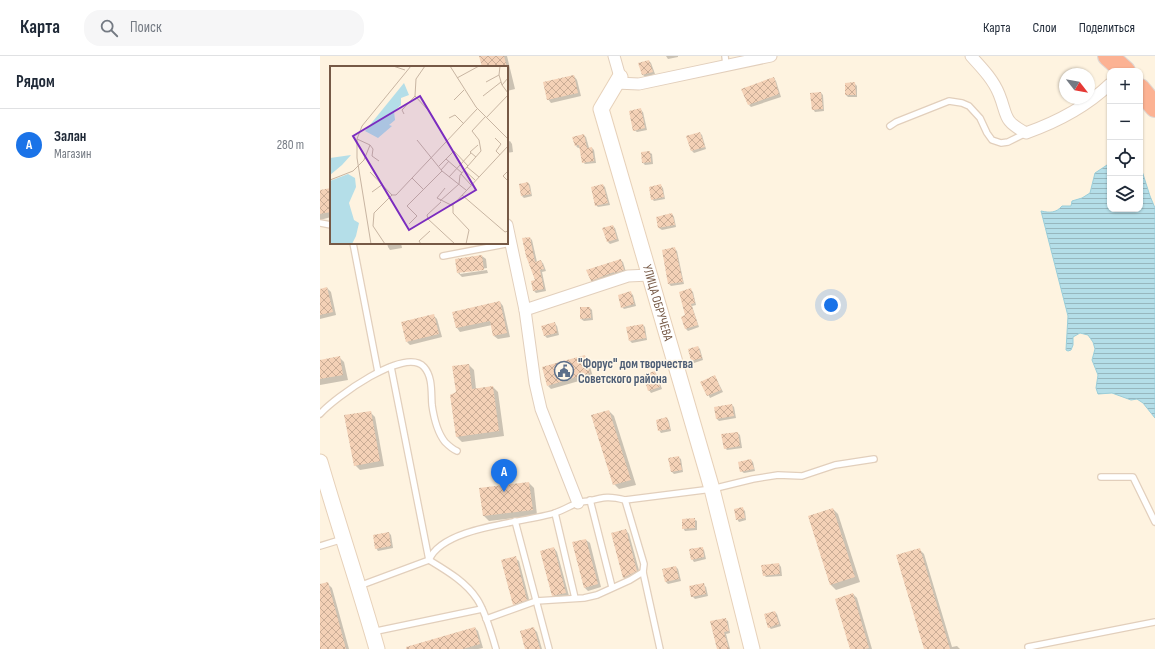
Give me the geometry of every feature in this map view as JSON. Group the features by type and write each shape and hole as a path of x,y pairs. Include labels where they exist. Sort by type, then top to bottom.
{"highway":[{"path":"1108,56 1121,68"},
{"path":"1143,93 1155,108"}],"street":[{"path":"614,56 618,80 640,84 726,61 771,56"},
{"path":"971,56 999,93 1004,113 1013,126 1026,133 1044,127 1069,114 1107,86"},
{"name":"УЛИЦА ОБРУЧЕВА","path":"618,80 601,109 712,489 752,649"},
{"path":"508,230 525,310 535,383 541,409 578,503"},
{"path":"525,310 628,276 650,275"},
{"path":"320,462 377,649"}],"lane":[{"path":"890,126 896,122 949,102 962,103 969,106 980,118 992,140 1008,142 1026,133"},
{"path":"320,222 330,225"},
{"path":"353,244 378,372"},
{"path":"443,256 506,244"},
{"path":"320,414 340,397 378,372 410,362 417,362 424,366 431,382 432,405 435,424 438,431 450,447 457,451"},
{"path":"391,367 429,560 454,576 467,587 478,600 486,619 495,649"},
{"path":"359,586 429,560 439,548 453,539 472,531 555,513 578,503 602,497 614,497 625,500 712,489 753,479 778,475 802,476 835,465 874,459"},
{"path":"1101,477 1133,476 1155,522"},
{"path":"590,500 612,587"},
{"path":"625,500 644,564 643,572 660,649"},
{"path":"555,513 575,598"},
{"path":"515,521 549,649"},
{"path":"320,546 343,539"},
{"path":"486,619 536,601 584,598 597,595 630,580 643,572"},
{"path":"372,632 482,610"},
{"path":"1028,647 1155,622"}],"water":[{"path":"1107,165 1107,212 1143,212 1143,174 1155,208 1155,418 1143,403 1137,399 1131,400 1112,393 1098,394 1096,388 1098,375 1092,360 1095,349 1093,342 1088,335 1080,333 1073,337 1073,345 1071,350 1066,350 1068,316 1041,211 1053,212 1062,206 1071,206 1072,201 1082,198 1090,193 1095,173"}],"building":[{"path":"479,56 504,56 507,66 482,66"},
{"path":"649,60 653,72 642,75 638,63"},
{"path":"574,75 578,93 547,100 543,82"},
{"path":"774,77 779,94 748,105 741,89"},
{"path":"855,82 856,95 845,95 845,83"},
{"path":"821,92 823,109 812,110 810,93"},
{"path":"641,108 645,128 633,131 629,111"},
{"path":"700,132 705,147 691,151 686,136"},
{"path":"584,134 587,148 592,147 594,161 582,163 579,145 575,146 572,137"},
{"path":"650,151 651,162 642,163 641,152"},
{"path":"528,182 531,194 521,196 519,184"},
{"path":"603,184 608,203 595,206 591,187"},
{"path":"661,184 664,197 651,200 649,187"},
{"path":"330,188 330,212 320,214 320,190"},
{"path":"672,213 675,225 658,228 656,217"},
{"path":"613,225 617,239 607,242 602,228"},
{"path":"530,237 535,262 541,260 544,269 540,270 544,289 533,291 531,281 535,280 526,256 522,238"},
{"path":"675,247 683,282 668,284 662,250"},
{"path":"482,255 484,270 457,273 455,259"},
{"path":"621,259 624,270 614,272 591,281 586,270"},
{"path":"327,287 333,312 320,315 320,289"},
{"path":"691,288 695,303 691,304 698,325 685,329 681,317 685,315 679,292"},
{"path":"631,291 634,304 621,308 618,295"},
{"path":"500,301 507,333 493,336 490,321 456,328 452,312"},
{"path":"580,307 590,307 591,318 580,319"},
{"path":"434,314 439,334 406,342 401,322"},
{"path":"555,322 557,333 544,336 541,326"},
{"path":"643,324 646,338 629,341 626,327"},
{"path":"698,346 702,358 691,361 688,349"},
{"path":"585,355 590,373 547,386 542,367"},
{"path":"340,356 343,375 320,379 320,360"},
{"path":"469,364 472,389 493,386 499,431 456,437 450,395 456,392 452,366"},
{"path":"655,371 660,387 648,391 643,375"},
{"path":"715,375 721,390 707,396 700,382"},
{"path":"732,404 734,416 716,419 714,407"},
{"path":"609,410 631,480 613,485 591,415"},
{"path":"371,411 380,461 354,466 344,415"},
{"path":"667,417 670,429 658,431 656,420"},
{"path":"738,432 740,446 724,449 721,434"},
{"path":"679,456 682,470 671,472 668,458"},
{"path":"751,459 754,469 740,472 738,462"},
{"path":"529,482 533,510 483,516 479,488"},
{"path":"743,507 745,518 736,520 734,509"},
{"path":"833,508 855,577 830,585 808,516"},
{"path":"695,518 695,528 682,529 682,519"},
{"path":"626,529 637,571 623,578 611,533"},
{"path":"389,532 391,546 375,549 373,535"},
{"path":"586,539 598,584 584,588 572,542"},
{"path":"554,547 566,593 552,596 540,551"},
{"path":"703,547 704,557 691,560 689,549"},
{"path":"920,548 950,649 924,649 896,555"},
{"path":"516,556 527,600 513,605 501,560"},
{"path":"779,563 780,574 763,576 761,565"},
{"path":"676,566 679,579 665,582 662,569"},
{"path":"328,582 346,649 320,649 320,584"},
{"path":"704,583 706,594 691,597 689,586"},
{"path":"853,593 869,648 850,649 835,599"},
{"path":"775,611 779,624 768,628 764,614"},
{"path":"726,618 729,631 724,632 729,649 717,649 710,621"},
{"path":"475,627 480,644 463,649 406,649 406,647"},
{"path":"534,627 540,649 525,649 520,631"}],"place":[{"name":"\"Форус\" дом творчества Советского района","path":"564,371"},
{"name":"Залан","path":"504,492"}]}
